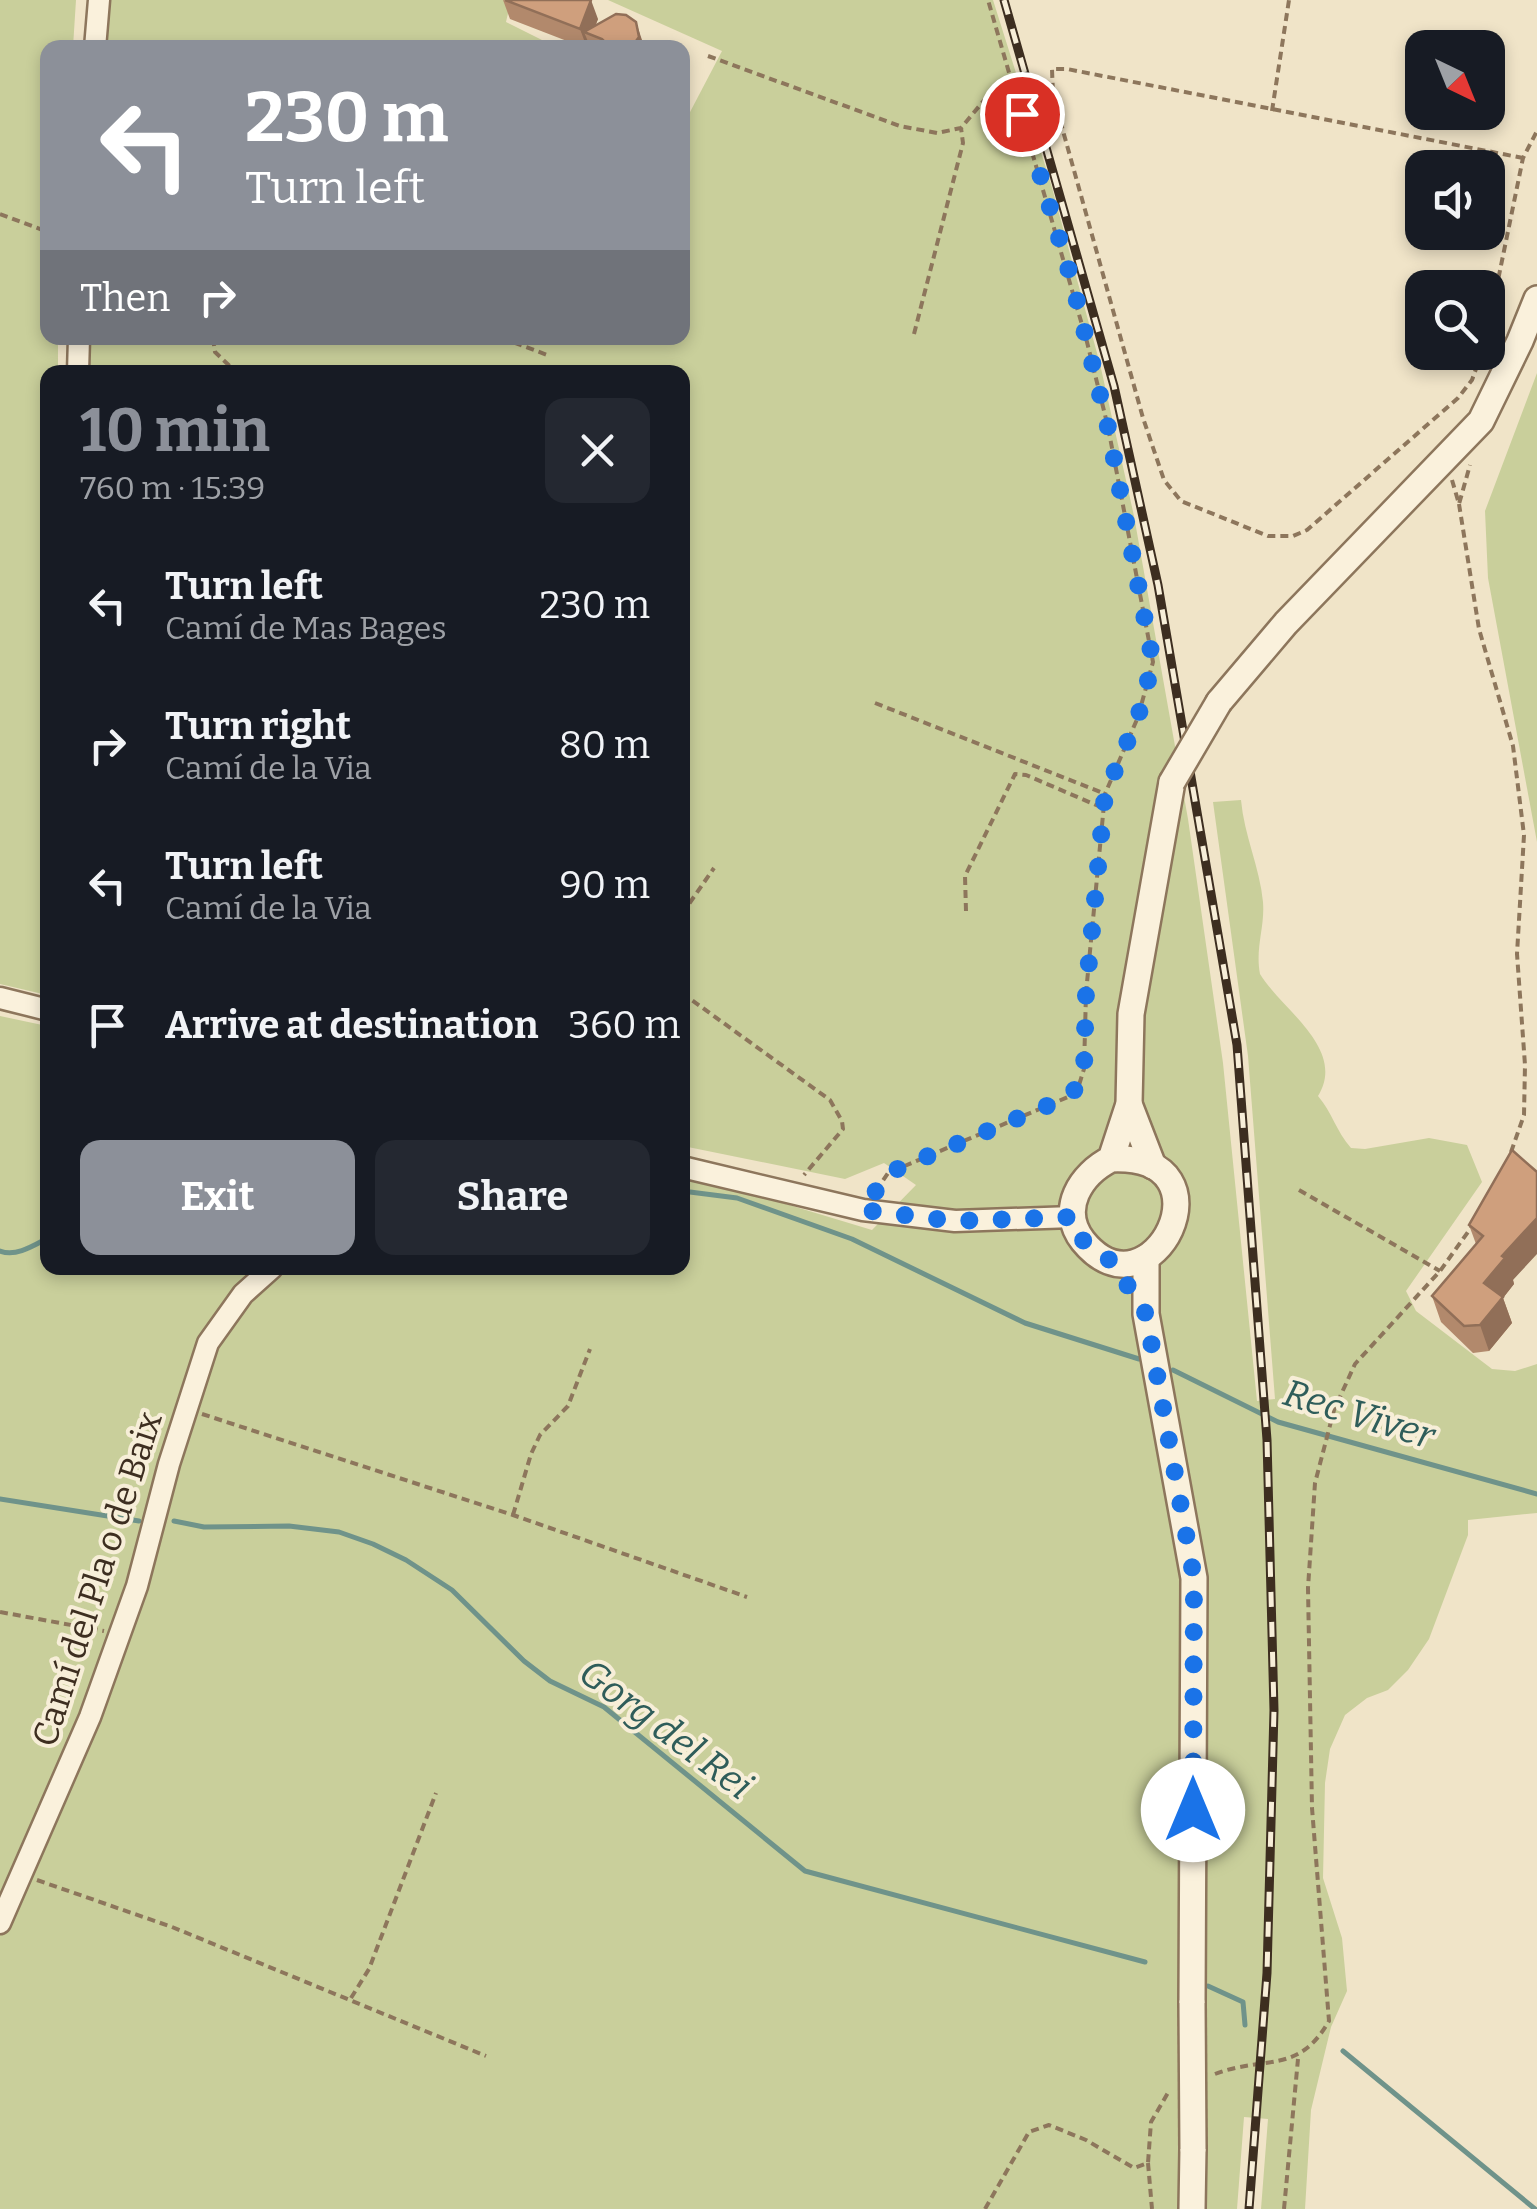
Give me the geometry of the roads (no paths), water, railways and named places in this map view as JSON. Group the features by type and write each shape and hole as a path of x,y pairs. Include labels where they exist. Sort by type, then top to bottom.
{"street":[{"path":"96,40 98,0"},
{"path":"1111,1160 1129,1104 1131,1014 1172,782 1219,702 1286,623 1481,422 1537,298"},
{"path":"0,998 40,1008"},
{"path":"1129,1104 1153,1166"},
{"path":"1133,1158 1153,1166 1169,1182 1176,1202 1174,1225 1164,1244 1146,1258 1129,1262 1112,1261 1094,1252 1080,1237 1073,1217 1074,1198 1081,1181 1094,1168 1111,1160 1133,1158"},
{"path":"690,1170 863,1210 954,1221 1073,1217"},
{"path":"1146,1258 1146,1314 1194,1578 1192,2209"},
{"path":"1112,1261 1146,1314"},
{"name":"Camí del Pla o de Baix","path":"0,1923 90,1717 120,1634 208,1344 244,1294 264,1275"}],"waterway":[{"name":"Rec Viver","path":"690,1192 737,1198 852,1239 1025,1323 1139,1359"},
{"name":"Rec Viver","path":"0,1251 18,1252 40,1242"},
{"name":"Rec Viver","path":"1173,1370 1278,1422 1537,1494"},
{"name":"Gorg del Rei","path":"0,1499 139,1521"},
{"name":"Gorg del Rei","path":"174,1521 204,1527 289,1526 339,1532 373,1544 452,1590 524,1661 550,1681 604,1707 805,1871 1145,1962"},
{"name":"Gorg del Rei","path":"1208,1986 1243,2002 1245,2025"},
{"name":"Gorg del Rei","path":"1343,2051 1535,2209"}],"railway":[{"path":"1004,0 1114,386 1158,585 1237,1045 1267,1440 1274,1710 1267,1973 1249,2209"}]}
